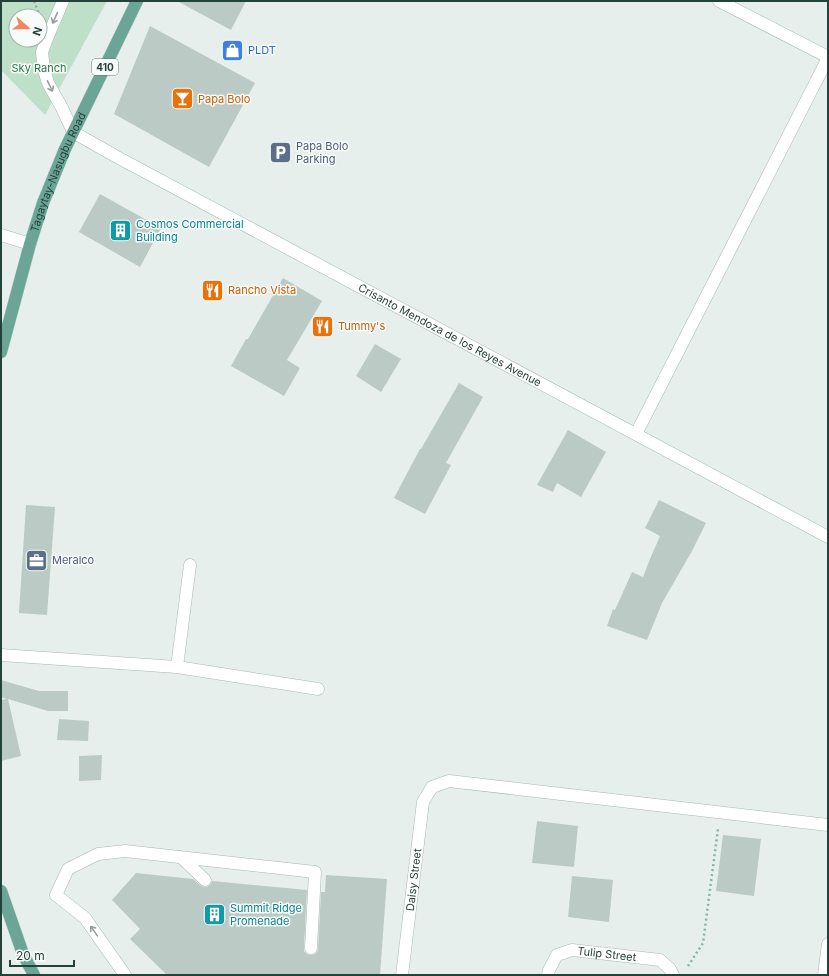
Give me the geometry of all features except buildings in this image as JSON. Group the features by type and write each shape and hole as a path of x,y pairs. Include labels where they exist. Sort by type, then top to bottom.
{"main road":[{"name":"Tagaytay-Nasugbu Road","path":"1,352 30,244 43,203 73,132 137,1"},
{"path":"1,891 23,954 34,975"}],"street":[{"path":"63,1 42,52 44,70 48,83 73,132"},
{"path":"636,434 828,57 719,1"},
{"name":"Crisanto Mendoza de los Reyes Avenue","path":"73,132 145,172 828,537"},
{"path":"1,235 30,244"},
{"path":"177,666 190,565"},
{"path":"1,655 177,666 318,689"},
{"name":"Daisy Street","path":"402,975 423,802 432,787 449,781 720,812"},
{"path":"720,812 828,825"},
{"path":"125,975 85,918 56,895 68,869 98,854 125,851 315,872 311,948"},
{"path":"181,857 205,880"},
{"path":"824,975 828,944"},
{"name":"Tulip Street","path":"548,975 557,955 572,950 660,960 670,969 673,975"}],"path":[{"path":"686,969 703,943 720,812"}],"green space":[{"name":"Sky Ranch","path":"1,1 107,1 45,115 1,70"}],"place":[{"name":"PLDT","path":"233,50"},
{"name":"Papa Bolo","path":"183,99"},
{"name":"Papa Bolo Parking","path":"281,152"},
{"name":"Cosmos Commercial Building","path":"120,230"},
{"name":"Rancho Vista","path":"213,290"},
{"name":"Tummy's","path":"322,326"},
{"name":"Meralco","path":"37,560"},
{"name":"Summit Ridge Promenade","path":"214,914"}]}
